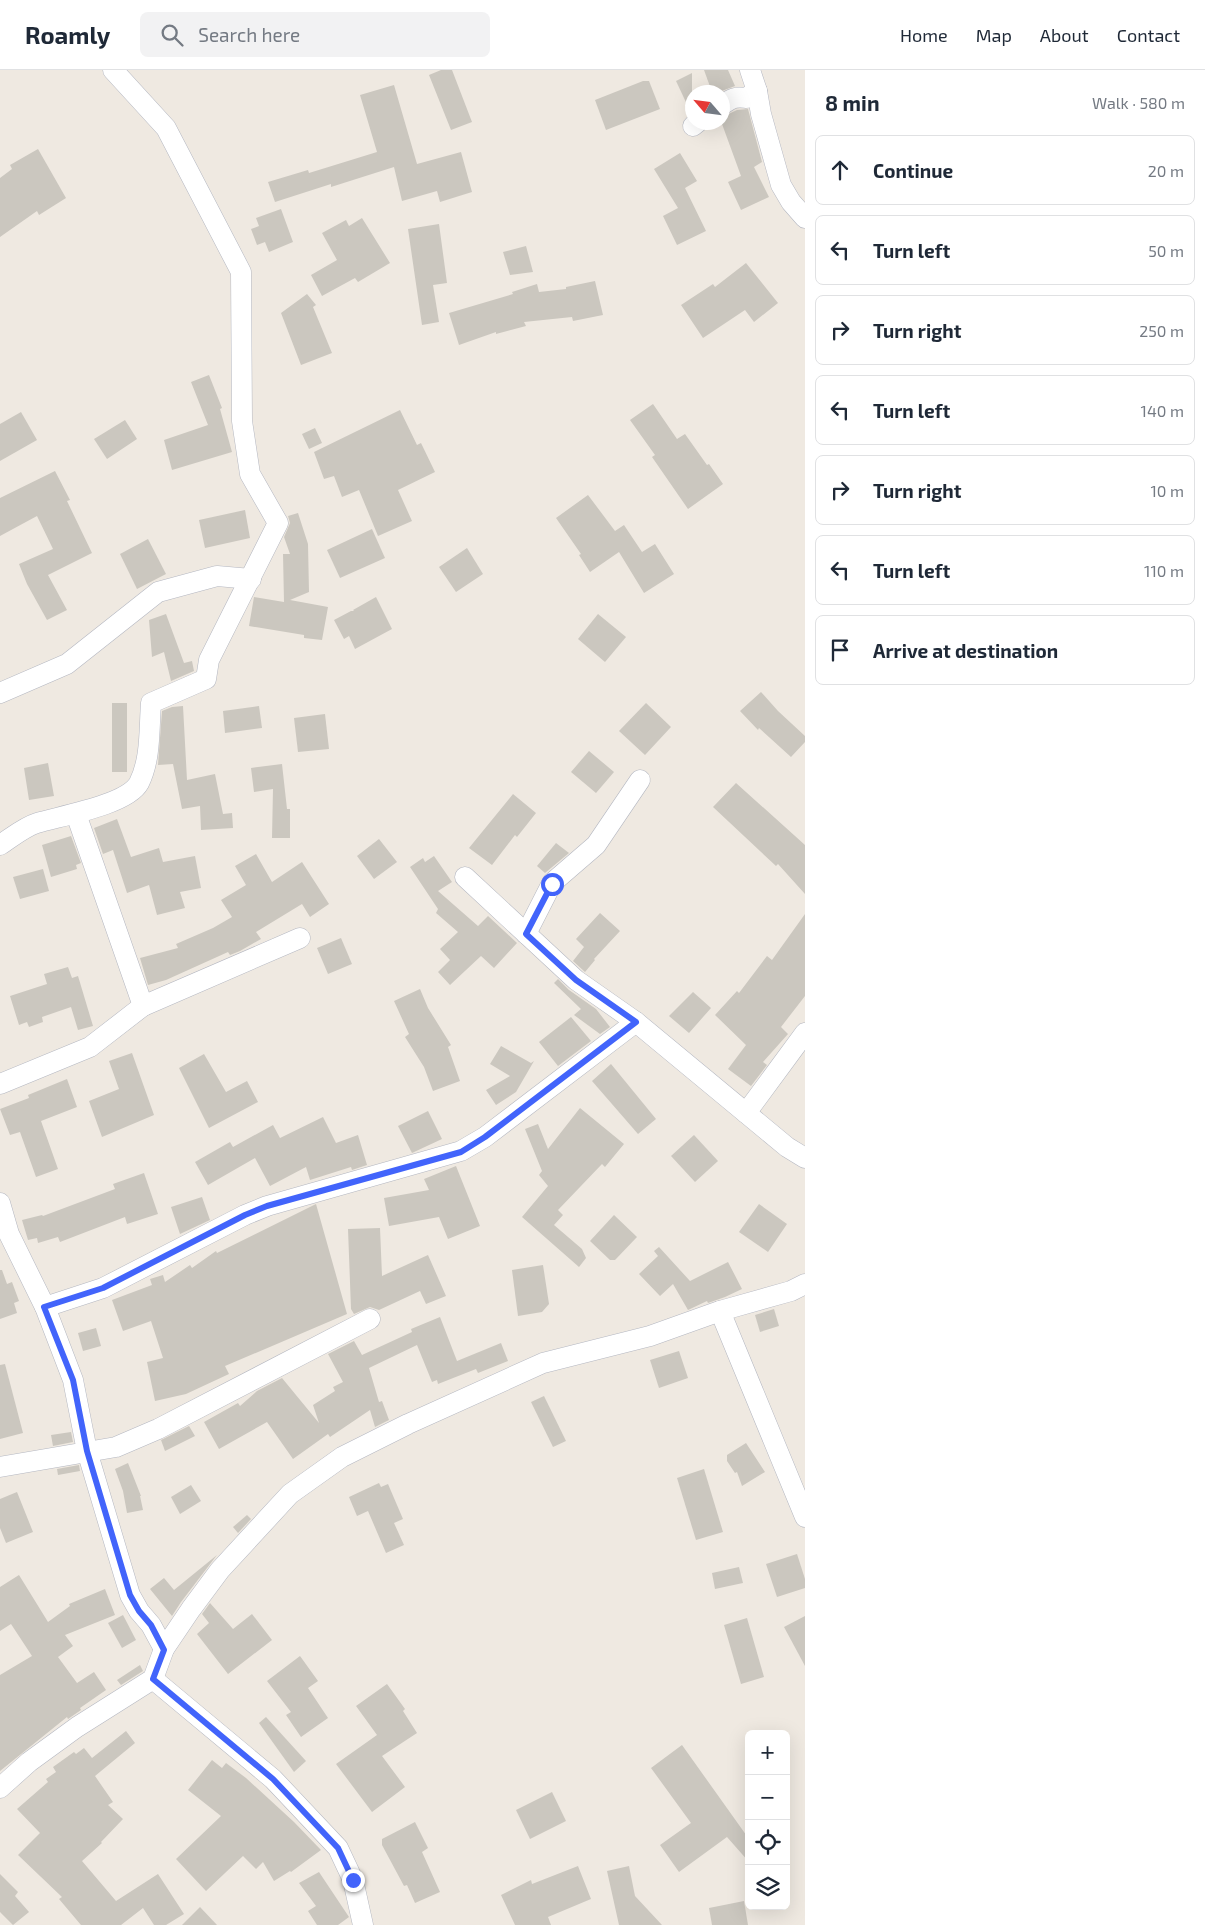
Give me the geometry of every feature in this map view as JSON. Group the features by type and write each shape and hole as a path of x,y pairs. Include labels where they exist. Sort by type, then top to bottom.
{"street":[{"path":"750,70 781,186 791,202 805,218"},
{"path":"0,845 35,824 76,814 94,806 113,803 138,785 147,760 151,703 206,680 209,660 237,604 252,579 278,523 250,474 242,421 241,272 166,128 122,73"},
{"path":"730,99 738,96 746,98 757,91"},
{"path":"0,694 67,664 158,592 217,576 252,579"},
{"path":"526,934 552,884 596,845 640,780"},
{"path":"76,814 143,1006"},
{"path":"465,876 576,980 636,1022 787,1146 805,1158"},
{"path":"0,1084 90,1047 143,1006 300,938"},
{"path":"44,1307 103,1288 245,1215 267,1206 461,1152 485,1137 636,1022"},
{"path":"746,1113 805,1033"},
{"path":"0,1203 5,1236 44,1307 73,1380 87,1451 130,1595 139,1611 151,1625 164,1650"},
{"path":"0,1788 29,1762 77,1727 153,1679 164,1650 220,1570 290,1494 342,1457 408,1424 543,1363 650,1336 720,1311 791,1291 805,1284"},
{"path":"720,1311 805,1517"},
{"path":"0,1467 116,1447 158,1429 370,1319"},
{"path":"153,1679 273,1779 338,1848 353,1880 363,1925"}],"building":[{"path":"441,70 452,70 472,122 451,130 429,75"},
{"path":"704,70 728,70 735,86 730,88 730,85 709,85"},
{"path":"692,73 692,85 685,85 685,100 676,81"},
{"path":"643,81 649,81 660,109 606,130 595,100"},
{"path":"394,85 417,164 461,152 472,192 440,202 437,191 402,201 394,167 275,202 268,182 308,170 309,173 377,152 360,95"},
{"path":"748,109 762,162 754,167 769,197 741,210 728,182 741,176 724,130 730,130 730,113 737,110"},
{"path":"38,149 66,198 39,215 37,211 0,237 0,178 12,169 10,165"},
{"path":"680,153 697,181 685,188 706,231 677,245 663,216 678,208 654,169"},
{"path":"281,209 293,242 269,252 265,242 257,245 251,229 259,226 256,218"},
{"path":"362,218 390,263 358,282 355,278 322,296 311,275 337,260 322,233 346,220 349,226"},
{"path":"439,224 447,283 433,285 439,322 422,325 408,229"},
{"path":"526,246 533,272 510,275 503,252"},
{"path":"746,263 778,303 754,322 745,310 703,338 681,305 713,284 715,287"},
{"path":"595,281 603,315 573,321 572,317 524,322 526,326 496,334 496,332 459,345 449,313 513,294 512,292 537,284 539,292 566,289 566,287"},
{"path":"307,294 316,305 313,307 332,353 301,365 281,313"},
{"path":"209,375 222,408 220,409 232,452 172,470 164,440 208,425 191,382"},
{"path":"653,404 677,439 685,434 723,484 688,509 652,457 655,455 630,420"},
{"path":"400,410 417,445 421,443 435,472 398,490 412,521 378,536 359,490 342,497 334,476 324,479 314,452"},
{"path":"21,412 37,440 0,461 0,424"},
{"path":"125,420 137,439 107,459 94,439"},
{"path":"315,428 322,443 309,449 302,434"},
{"path":"55,471 70,500 67,501 92,553 48,575 67,610 47,620 27,584 19,564 53,549 37,516 0,536 0,498"},
{"path":"588,495 615,531 624,525 642,552 655,544 674,574 644,593 619,552 590,572 579,555 581,554 556,518"},
{"path":"245,510 250,538 205,548 199,520"},
{"path":"298,513 308,544 309,592 290,600 328,607 322,640 304,638 304,635 249,626 254,597 284,602 283,554 290,554 284,537 290,523 288,516"},
{"path":"372,529 385,558 340,578 327,550"},
{"path":"148,539 166,574 137,589 120,554"},
{"path":"467,548 483,574 456,592 439,567"},
{"path":"376,597 392,629 355,649 349,636 344,639 334,620 354,611"},
{"path":"166,614 184,663 192,661 194,671 171,681 164,652 152,657 149,620"},
{"path":"598,614 626,637 605,662 578,639"},
{"path":"761,692 805,736 805,742 791,757 759,728 758,730 740,711"},
{"path":"112,703 127,703 127,772 112,772"},
{"path":"646,703 671,727 645,755 619,731"},
{"path":"183,706 187,780 215,774 223,814 232,813 233,828 201,830 200,806 182,809 173,764 158,765 162,711 172,707"},
{"path":"259,706 262,728 225,733 223,711"},
{"path":"325,714 329,749 298,752 294,718"},
{"path":"589,751 614,772 596,793 571,772"},
{"path":"48,763 54,796 29,800 24,768"},
{"path":"282,764 287,809 290,809 290,838 272,838 273,789 254,792 251,768"},
{"path":"736,783 805,845 805,894 778,864 776,866 713,807"},
{"path":"513,794 536,813 517,837 515,835 492,865 469,848"},
{"path":"117,819 131,857 159,848 163,862 195,856 201,888 180,892 185,908 157,915 149,885 127,893 113,850 103,854 94,828"},
{"path":"71,836 81,863 76,865 77,869 51,877 42,845"},
{"path":"379,839 397,862 374,879 357,856"},
{"path":"556,843 569,853 545,873 537,866"},
{"path":"256,854 272,882 302,862 329,904 310,917 302,904 256,932 261,939 240,951 230,955 228,952 166,980 148,985 140,958 178,948 176,944 213,928 232,917 221,900 246,885 235,866"},
{"path":"434,856 452,882 438,891 478,926 488,916 517,943 494,968 481,956 450,985 438,972 450,960 440,949 458,932 436,913 438,909 410,867 423,858 425,862"},
{"path":"43,869 49,891 20,899 13,877"},
{"path":"600,913 620,931 594,959 585,972 573,961 584,947 576,939"},
{"path":"805,914 805,996 781,1027 788,1034 763,1062 767,1065 751,1086 728,1069 746,1045 715,1015 737,991 739,993 767,956 772,960"},
{"path":"341,938 352,964 328,974 317,948"},
{"path":"68,967 72,978 78,976 93,1026 78,1030 71,1007 42,1017 43,1022 29,1027 27,1022 19,1025 10,996 47,984 44,974"},
{"path":"558,979 569,990 596,1009 610,1027 600,1034 574,1015 581,1009 554,983"},
{"path":"420,989 428,1008 451,1045 448,1047 460,1081 433,1091 424,1067 405,1037 409,1034 394,1001"},
{"path":"693,992 711,1008 689,1033 669,1016"},
{"path":"571,1017 591,1041 558,1066 539,1042"},
{"path":"501,1046 531,1063 534,1061 516,1092 496,1105 486,1090 510,1076 490,1064"},
{"path":"132,1053 154,1115 102,1137 89,1101 119,1089 109,1061"},
{"path":"204,1054 226,1092 247,1081 258,1102 209,1128 179,1068"},
{"path":"611,1064 656,1119 638,1134 592,1081"},
{"path":"67,1079 77,1107 41,1121 58,1169 36,1177 20,1132 10,1135 0,1109 29,1098 28,1095"},
{"path":"580,1108 624,1144 605,1167 602,1164 558,1210 563,1215 554,1225 582,1249 586,1258 579,1267 522,1217 548,1186 539,1175 542,1171 525,1129 538,1124 548,1149"},
{"path":"428,1111 442,1139 412,1153 398,1126"},
{"path":"323,1117 336,1143 358,1135 367,1165 352,1170 351,1167 310,1180 306,1167 270,1186 255,1158 208,1185 195,1162 230,1142 233,1147 273,1125 280,1138"},
{"path":"694,1135 718,1161 695,1182 671,1156"},
{"path":"456,1166 480,1226 448,1239 439,1217 389,1226 384,1198 429,1190 424,1179"},
{"path":"144,1173 158,1214 127,1224 125,1217 60,1242 58,1237 38,1243 37,1238 28,1240 22,1220 43,1216 115,1189 113,1184"},
{"path":"202,1197 210,1220 180,1234 171,1207"},
{"path":"316,1204 347,1314 225,1366 229,1374 186,1394 155,1401 147,1362 163,1358 151,1321 123,1331 112,1300 152,1285 150,1279 163,1275 165,1282 190,1265 192,1268 216,1251 217,1253"},
{"path":"759,1204 787,1224 768,1252 739,1232"},
{"path":"614,1215 637,1237 615,1260 610,1260 590,1241"},
{"path":"380,1228 382,1276 428,1255 446,1296 426,1304 420,1291 379,1310 370,1307 354,1314 351,1309 348,1229"},
{"path":"659,1247 690,1281 728,1262 742,1289 708,1303 707,1301 688,1310 673,1284 660,1296 639,1274 658,1256 654,1251"},
{"path":"543,1265 549,1304 542,1312 518,1316 512,1270"},
{"path":"0,1270 2,1270 7,1284 12,1282 19,1301 14,1303 17,1313 0,1319"},
{"path":"774,1309 779,1326 760,1332 755,1315"},
{"path":"440,1317 457,1361 501,1343 508,1361 478,1373 476,1369 438,1384 437,1380 432,1382 417,1345 369,1368 379,1402 382,1401 389,1420 375,1427 370,1410 330,1437 328,1434 293,1459 267,1422 219,1449 204,1422 238,1403 240,1406 257,1391 282,1378 319,1423 313,1405 335,1391 333,1387 343,1382 328,1354 354,1341 362,1355 412,1332 411,1329"},
{"path":"96,1328 101,1346 83,1351 78,1333"},
{"path":"679,1351 688,1378 659,1388 650,1360"},
{"path":"5,1364 23,1433 0,1439 0,1365"},
{"path":"544,1396 566,1441 553,1447 531,1402"},
{"path":"189,1426 195,1436 165,1451 161,1440"},
{"path":"71,1432 73,1442 53,1446 51,1435"},
{"path":"746,1443 765,1472 742,1486 737,1472 735,1473 727,1461 727,1455"},
{"path":"128,1463 141,1496 143,1510 127,1513 123,1491 115,1469"},
{"path":"79,1465 80,1471 58,1475 57,1469"},
{"path":"704,1469 723,1532 696,1540 677,1478"},
{"path":"379,1483 381,1487 388,1484 403,1519 394,1523 404,1545 386,1553 368,1511 357,1516 349,1497"},
{"path":"191,1485 201,1501 180,1514 171,1497"},
{"path":"17,1492 33,1532 6,1543 0,1528 0,1499"},
{"path":"247,1515 251,1519 238,1533 233,1527"},
{"path":"797,1554 805,1579 805,1588 777,1597 766,1564"},
{"path":"217,1555 172,1616 150,1589 164,1578 174,1590"},
{"path":"739,1567 743,1583 715,1589 712,1573"},
{"path":"19,1575 48,1622 70,1606 69,1604 105,1589 115,1615 65,1635 73,1646 58,1657 77,1683 94,1672 106,1690 68,1719 67,1717 0,1771 0,1675 32,1656 11,1624 0,1631 0,1587"},
{"path":"210,1603 233,1629 252,1614 272,1640 228,1674 197,1634 209,1623 202,1614"},
{"path":"123,1615 136,1640 122,1648 108,1623"},
{"path":"805,1616 805,1666 784,1627"},
{"path":"747,1618 764,1677 741,1684 724,1625"},
{"path":"300,1656 318,1681 308,1688 328,1718 301,1737 286,1715 291,1712 267,1681"},
{"path":"140,1665 143,1671 121,1685 117,1680"},
{"path":"387,1684 405,1709 403,1711 417,1733 382,1756 405,1787 372,1812 336,1764 377,1735 356,1706"},
{"path":"266,1717 306,1761 294,1772 259,1723"},
{"path":"126,1731 135,1743 95,1776 113,1802 108,1805 123,1819 102,1843 82,1861 116,1901 158,1874 184,1914 166,1925 154,1925 143,1908 121,1925 81,1925 59,1899 62,1897 18,1855 40,1833 17,1809 48,1782 46,1779 56,1772 53,1767 74,1752 76,1754 84,1748 92,1758"},
{"path":"682,1745 745,1833 745,1857 727,1837 679,1872 660,1845 691,1823 651,1768"},
{"path":"212,1760 222,1768 226,1763 246,1778 294,1822 321,1850 291,1872 274,1881 263,1862 256,1869 243,1856 206,1891 176,1859 221,1816 188,1790"},
{"path":"552,1792 566,1821 530,1839 516,1810"},
{"path":"415,1822 428,1848 422,1852 440,1892 415,1903 407,1885 404,1886 382,1845 382,1839"},
{"path":"578,1866 591,1899 548,1917 551,1925 515,1925 501,1895 531,1880 532,1884"},
{"path":"629,1866 635,1896 662,1925 619,1925 607,1871"},
{"path":"319,1872 349,1917 338,1925 317,1925 308,1911 316,1906 299,1883"},
{"path":"0,1874 18,1892 15,1896 29,1912 13,1925 0,1912"},
{"path":"744,1901 748,1925 712,1925 709,1908"},
{"path":"200,1907 217,1925 182,1925"}],"route":[{"path":"353,1880 338,1848 273,1779 153,1679 164,1650 151,1625 139,1611 130,1595 87,1451 73,1380 44,1307 103,1288 245,1215 267,1206 461,1152 485,1137 636,1022 576,980 526,934 552,884"}]}
